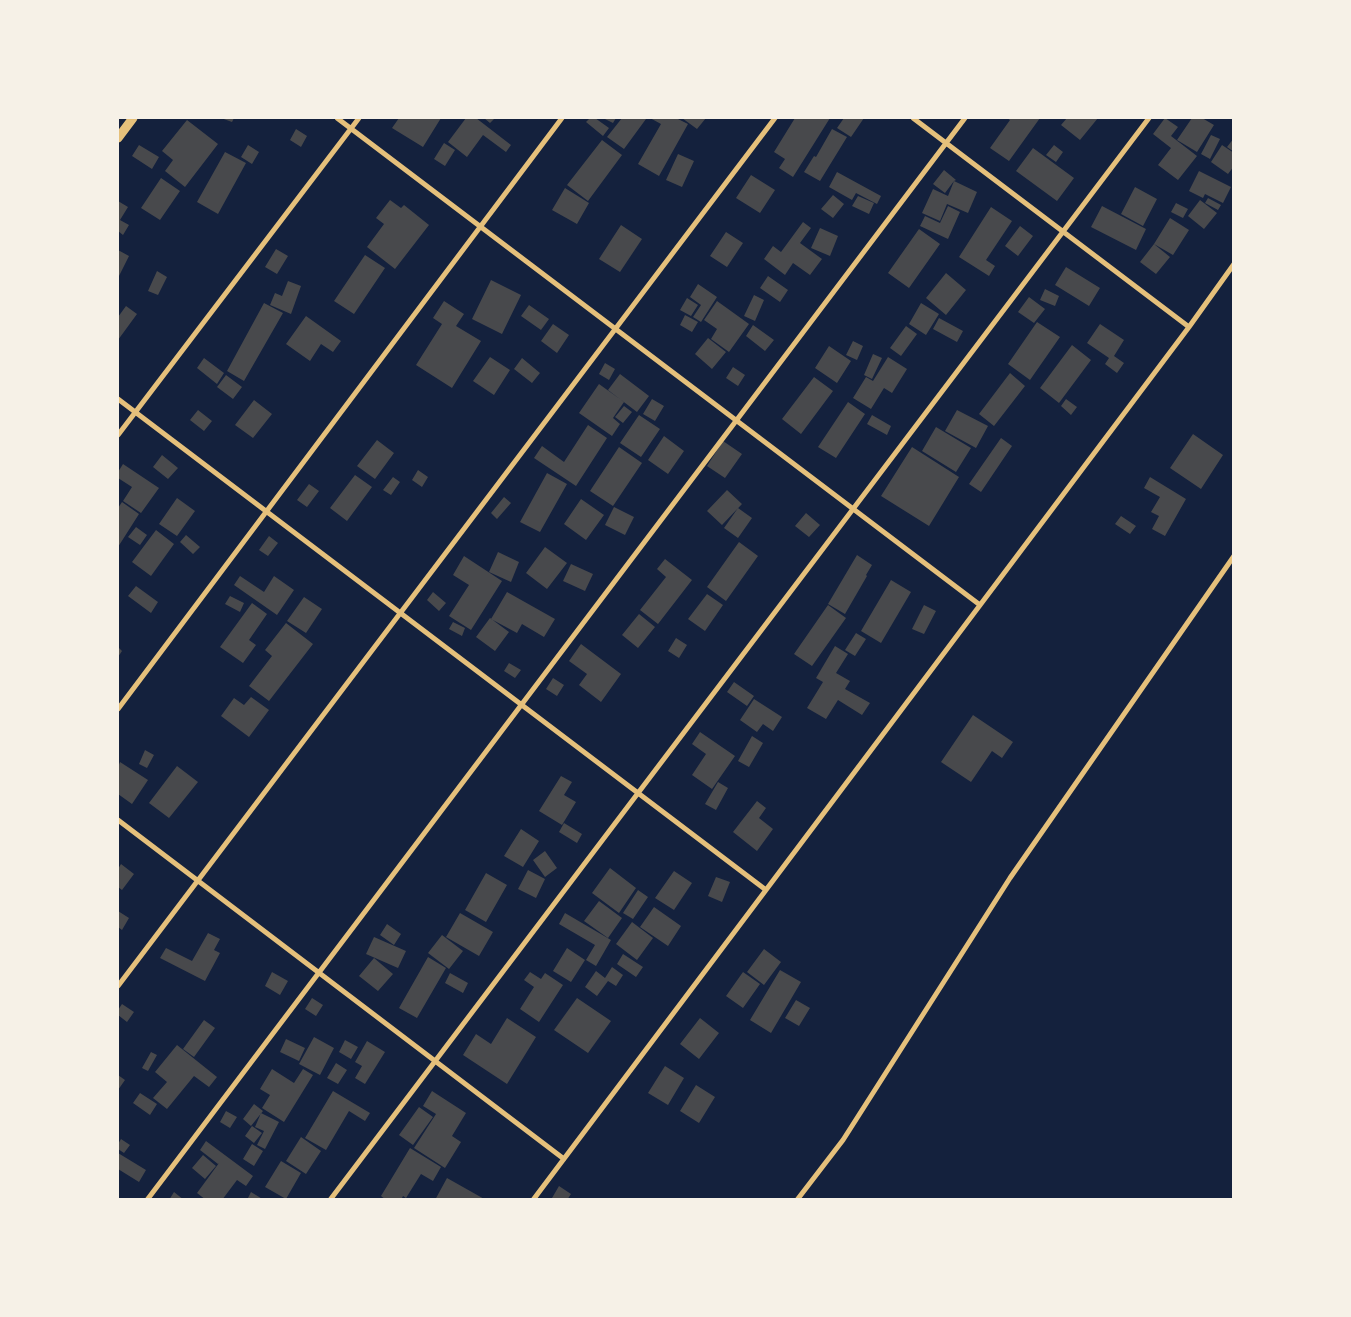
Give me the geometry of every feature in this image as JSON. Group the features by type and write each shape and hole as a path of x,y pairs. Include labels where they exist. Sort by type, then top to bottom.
{"street":[{"path":"118,138 133,118"},
{"path":"337,118 980,605"},
{"path":"118,436 359,118"},
{"path":"118,709 562,118"},
{"path":"118,986 775,118"},
{"path":"913,118 1189,327"},
{"path":"147,1200 965,118"},
{"path":"330,1200 1149,118"},
{"path":"533,1200 1189,327 1234,264"},
{"path":"118,399 766,890"},
{"path":"797,1200 843,1140 1010,878 1234,556"},
{"path":"118,820 564,1159"}],"building":[{"path":"221,118 234,118 232,122"},
{"path":"399,118 441,118 423,147 392,128"},
{"path":"466,118 476,118 511,145 506,152 483,135 467,157 448,142"},
{"path":"484,118 495,118 490,123"},
{"path":"590,118 595,118 609,128 603,136 586,122"},
{"path":"603,118 616,118 613,123"},
{"path":"622,118 646,119 624,149 607,137"},
{"path":"650,118 676,118 688,124 659,176 638,164 661,124"},
{"path":"682,118 706,118 697,129"},
{"path":"795,118 830,118 793,177 779,168 785,159 774,152"},
{"path":"844,118 864,118 851,137 837,128"},
{"path":"1007,118 1040,118 1009,161 990,148 1010,120"},
{"path":"1067,118 1098,118 1080,140 1061,125"},
{"path":"1165,118 1178,127 1171,136 1197,156 1178,180 1158,165 1171,148 1153,134"},
{"path":"1192,118 1202,118 1214,125 1197,152 1177,140"},
{"path":"187,120 218,144 185,187 165,171 173,160 162,151"},
{"path":"296,129 307,136 301,147 290,140"},
{"path":"832,129 847,137 820,181 804,172 814,156 816,157"},
{"path":"1211,135 1220,139 1210,159 1201,154"},
{"path":"1234,138 1234,152 1227,147"},
{"path":"602,140 622,155 588,201 567,185"},
{"path":"444,143 455,150 445,166 434,159"},
{"path":"139,145 159,157 152,169 132,156"},
{"path":"248,145 259,152 252,164 241,157"},
{"path":"1054,145 1063,152 1056,162 1046,155"},
{"path":"1222,145 1234,153 1234,166 1228,174 1211,162"},
{"path":"1033,148 1074,178 1057,201 1016,171"},
{"path":"225,152 246,163 218,214 197,202"},
{"path":"678,154 694,161 682,187 666,180"},
{"path":"944,170 956,180 945,193 933,184"},
{"path":"1199,171 1231,187 1223,203 1205,194 1203,198 1189,191"},
{"path":"837,172 881,196 877,204 856,193 852,200 829,187"},
{"path":"751,175 775,190 760,213 736,198"},
{"path":"161,178 180,191 160,220 141,208"},
{"path":"954,181 977,192 968,213 947,204 940,221 922,213 933,189 948,196"},
{"path":"1135,187 1157,199 1143,226 1121,214"},
{"path":"565,188 589,203 577,224 552,210"},
{"path":"833,195 844,204 833,218 821,209"},
{"path":"858,196 874,203 869,214 852,206"},
{"path":"1208,198 1221,205 1218,210 1205,203"},
{"path":"390,200 401,208 404,205 429,225 395,269 367,247 384,224 376,218"},
{"path":"1200,200 1217,213 1204,229 1188,216"},
{"path":"118,201 128,207 120,220 129,225 123,235 118,231"},
{"path":"1176,203 1188,209 1183,218 1171,212"},
{"path":"948,206 960,212 948,239 920,226 925,216 940,223"},
{"path":"1102,206 1146,229 1136,250 1091,227"},
{"path":"991,207 1012,221 986,260 995,266 989,276 959,257"},
{"path":"1170,218 1189,230 1173,255 1154,244"},
{"path":"803,222 811,228 800,243 822,259 810,275 793,263 785,275 764,259 773,246 781,252"},
{"path":"621,225 642,239 620,272 599,259"},
{"path":"1020,226 1033,236 1018,256 1005,246"},
{"path":"820,228 838,236 830,256 811,248"},
{"path":"919,229 940,244 909,288 888,273"},
{"path":"726,232 743,243 727,267 710,256"},
{"path":"1154,244 1170,257 1156,274 1140,262"},
{"path":"276,249 288,256 277,274 265,267"},
{"path":"118,250 129,256 118,278"},
{"path":"365,255 385,268 354,314 334,301"},
{"path":"1066,267 1100,288 1089,306 1055,285"},
{"path":"157,271 167,277 158,295 148,291"},
{"path":"946,273 966,290 946,315 926,298"},
{"path":"768,276 788,290 780,302 760,288"},
{"path":"491,280 521,295 502,334 472,319"},
{"path":"288,281 301,286 291,314 270,305 275,293 282,296"},
{"path":"698,284 717,297 701,322 693,317 701,305 690,297"},
{"path":"1045,289 1059,296 1055,306 1040,300"},
{"path":"754,295 764,300 755,321 744,316"},
{"path":"1029,297 1045,309 1034,323 1018,312"},
{"path":"687,298 698,305 691,316 680,310"},
{"path":"444,301 464,314 456,326 481,341 452,388 416,365 442,324 433,318"},
{"path":"717,301 749,324 729,352 711,339 717,329 704,320"},
{"path":"264,303 283,313 244,381 227,371"},
{"path":"921,303 939,314 926,335 909,324"},
{"path":"529,305 549,319 541,330 521,316"},
{"path":"126,306 137,314 118,340 118,317"},
{"path":"685,315 698,322 692,332 680,325"},
{"path":"306,316 341,341 333,352 321,344 310,361 286,344"},
{"path":"939,318 963,331 957,342 933,329"},
{"path":"1037,322 1060,337 1030,380 1008,364"},
{"path":"553,324 569,335 557,353 541,341"},
{"path":"1100,324 1124,340 1114,356 1124,363 1117,373 1105,364 1109,358 1087,343"},
{"path":"753,325 774,340 765,351 746,336"},
{"path":"906,326 917,334 901,356 890,348"},
{"path":"708,338 726,352 712,369 695,354"},
{"path":"853,341 863,346 857,360 846,355"},
{"path":"1072,345 1091,360 1059,403 1040,388"},
{"path":"829,346 851,361 837,383 815,368"},
{"path":"873,354 882,358 872,379 864,375"},
{"path":"490,357 510,370 494,395 473,381"},
{"path":"888,357 907,369 892,393 884,388 871,409 853,398 866,377 873,381"},
{"path":"204,358 224,373 217,384 197,368"},
{"path":"522,358 540,373 532,383 514,369"},
{"path":"605,363 615,369 609,380 599,374"},
{"path":"733,367 745,375 738,386 726,378"},
{"path":"1010,373 1025,386 994,426 979,414"},
{"path":"620,374 649,396 637,412 608,390"},
{"path":"226,375 242,387 233,399 217,387"},
{"path":"814,377 833,391 801,434 782,419"},
{"path":"599,384 624,402 613,418 620,424 612,436 579,413"},
{"path":"652,399 664,406 655,421 643,414"},
{"path":"1066,399 1077,407 1071,415 1061,406"},
{"path":"254,400 272,414 253,438 235,425"},
{"path":"848,402 865,414 836,458 818,447"},
{"path":"624,406 632,412 623,423 615,417"},
{"path":"198,410 212,421 204,431 190,420"},
{"path":"957,410 988,426 976,448 945,431"},
{"path":"639,415 660,429 641,457 620,443"},
{"path":"872,415 891,426 887,435 867,424"},
{"path":"588,425 607,438 576,486 534,458 542,446 564,462"},
{"path":"936,427 971,448 956,472 922,451"},
{"path":"1193,434 1223,455 1201,489 1170,468"},
{"path":"664,436 684,451 668,474 648,460"},
{"path":"1001,438 1012,446 981,492 969,484"},
{"path":"377,440 394,453 375,479 357,466"},
{"path":"723,441 742,454 725,478 707,466"},
{"path":"619,447 642,463 613,506 590,491"},
{"path":"912,447 959,477 929,526 881,496"},
{"path":"162,455 178,468 168,479 153,467"},
{"path":"123,464 159,488 141,513 123,501 132,487 118,478 118,472"},
{"path":"418,470 428,477 422,487 412,480"},
{"path":"547,473 567,484 540,532 520,522"},
{"path":"355,475 372,487 347,521 330,508"},
{"path":"393,477 400,482 391,495 383,490"},
{"path":"1150,477 1186,499 1165,536 1152,529 1159,516 1151,512 1160,497 1144,488"},
{"path":"309,484 319,491 307,507 297,500"},
{"path":"727,490 742,504 722,525 707,511"},
{"path":"504,497 511,503 497,519 491,513"},
{"path":"177,498 195,511 177,536 159,524"},
{"path":"581,499 604,515 586,540 564,524"},
{"path":"122,502 139,514 118,547 118,508"},
{"path":"614,507 634,517 625,535 605,525"},
{"path":"738,508 752,518 738,538 724,528"},
{"path":"806,513 820,525 809,537 795,526"},
{"path":"1121,516 1136,526 1130,534 1115,524"},
{"path":"136,527 147,535 140,545 128,537"},
{"path":"156,530 174,544 151,576 132,562"},
{"path":"186,535 200,547 193,554 180,542"},
{"path":"269,536 278,543 268,556 259,550"},
{"path":"739,542 758,556 726,601 707,587"},
{"path":"545,547 567,563 547,589 526,573"},
{"path":"498,552 519,562 511,582 489,572"},
{"path":"857,555 872,565 845,614 828,604"},
{"path":"464,556 502,581 471,630 449,616 469,585 453,575"},
{"path":"665,559 692,580 658,624 640,610 666,577 657,569"},
{"path":"571,564 593,574 585,591 563,581"},
{"path":"240,576 264,592 274,576 294,590 277,615 234,585"},
{"path":"891,580 911,592 881,643 861,631"},
{"path":"136,586 158,602 151,613 128,596"},
{"path":"433,592 446,603 439,611 427,600"},
{"path":"507,592 555,619 544,637 522,624 517,633 491,619"},
{"path":"707,594 723,605 705,631 688,619"},
{"path":"230,596 244,603 240,612 225,604"},
{"path":"304,597 322,609 306,633 287,621"},
{"path":"252,603 267,614 249,640 256,645 243,663 220,647"},
{"path":"828,605 846,618 812,666 794,654"},
{"path":"924,605 936,611 924,634 912,629"},
{"path":"639,614 655,627 638,648 622,635"},
{"path":"490,618 509,632 495,651 476,637"},
{"path":"453,622 465,628 462,636 449,629"},
{"path":"286,623 313,644 269,701 249,686 272,656 265,650"},
{"path":"856,633 866,639 855,656 845,650"},
{"path":"676,638 687,645 679,658 668,651"},
{"path":"581,644 621,674 601,702 579,685 587,674 569,661"},
{"path":"835,646 848,654 836,673 850,681 845,689 870,703 862,715 838,700 826,719 807,708 823,682 816,678"},
{"path":"118,647 122,651 118,657"},
{"path":"509,663 521,670 515,678 504,671"},
{"path":"553,678 564,685 557,696 546,689"},
{"path":"734,682 754,696 747,706 727,692"},
{"path":"251,697 269,710 249,737 221,716 234,698 244,705"},
{"path":"754,699 782,717 773,731 763,724 757,732 740,720"},
{"path":"973,715 1013,742 1002,758 992,751 971,782 941,762"},
{"path":"700,732 735,756 712,789 692,775 706,754 692,744"},
{"path":"752,736 763,743 749,767 738,761"},
{"path":"145,750 154,755 147,768 139,764"},
{"path":"120,762 148,780 132,804 118,794 118,767"},
{"path":"177,766 198,782 169,818 149,803"},
{"path":"561,776 572,782 564,795 576,802 562,825 539,811"},
{"path":"718,782 728,788 716,810 705,804"},
{"path":"757,801 766,808 759,818 773,829 757,851 733,832"},
{"path":"564,823 582,834 577,843 559,832"},
{"path":"521,829 539,841 523,867 504,856"},
{"path":"545,851 557,868 545,877 533,860"},
{"path":"121,864 134,874 122,890 118,887 118,869"},
{"path":"610,868 636,888 619,913 592,893"},
{"path":"528,870 545,879 536,898 518,889"},
{"path":"674,871 692,883 674,910 655,898"},
{"path":"486,873 507,885 486,922 465,910"},
{"path":"716,877 730,882 722,902 708,896"},
{"path":"638,890 648,897 633,919 623,913"},
{"path":"599,901 622,918 608,938 584,921"},
{"path":"654,907 681,926 668,946 640,927"},
{"path":"118,911 129,918 122,930 118,927"},
{"path":"460,913 493,932 479,956 446,937"},
{"path":"565,913 611,940 596,966 586,960 595,945 559,924"},
{"path":"632,922 653,938 637,960 616,944"},
{"path":"387,924 401,934 394,945 380,935"},
{"path":"208,933 220,939 214,950 220,953 205,981 160,958 166,948 192,961"},
{"path":"442,935 463,951 449,969 428,953"},
{"path":"374,937 406,951 398,968 366,954"},
{"path":"567,948 585,960 571,982 553,971"},
{"path":"764,949 781,962 764,985 747,972"},
{"path":"623,954 643,967 636,977 617,964"},
{"path":"428,957 446,968 417,1018 399,1008"},
{"path":"374,958 393,974 378,991 359,976"},
{"path":"612,967 623,975 616,986 608,981 597,996 585,987 596,971 605,978"},
{"path":"780,970 801,982 771,1033 750,1020"},
{"path":"272,972 288,981 280,995 265,986"},
{"path":"530,972 541,979 545,973 563,985 539,1022 520,1009 534,987 524,980"},
{"path":"743,972 760,984 743,1008 726,996"},
{"path":"450,973 468,983 463,993 445,983"},
{"path":"312,998 323,1005 316,1016 305,1009"},
{"path":"577,998 611,1021 588,1053 554,1030"},
{"path":"796,1000 810,1008 799,1026 785,1018"},
{"path":"122,1004 134,1012 127,1022 118,1015 118,1010"},
{"path":"507,1018 536,1037 507,1084 463,1055 476,1034 491,1044"},
{"path":"700,1018 719,1033 699,1059 680,1044"},
{"path":"204,1020 215,1028 194,1057 183,1049"},
{"path":"314,1037 334,1048 320,1075 299,1064"},
{"path":"286,1039 305,1048 299,1061 280,1052"},
{"path":"345,1040 358,1047 351,1059 339,1052"},
{"path":"367,1041 385,1052 365,1084 355,1078 362,1066 355,1062"},
{"path":"177,1045 217,1077 209,1087 194,1076 167,1109 153,1098 167,1082 155,1072"},
{"path":"151,1052 157,1055 148,1071 142,1068"},
{"path":"336,1063 347,1070 338,1084 327,1078"},
{"path":"665,1066 684,1078 668,1105 648,1093"},
{"path":"272,1069 294,1083 303,1069 313,1075 284,1122 262,1108 270,1095 260,1089"},
{"path":"118,1075 125,1080 118,1090"},
{"path":"696,1085 715,1097 699,1123 680,1111"},
{"path":"333,1091 370,1113 365,1121 349,1111 326,1150 305,1138"},
{"path":"432,1091 466,1113 452,1136 461,1142 445,1168 414,1148 436,1114 423,1106"},
{"path":"140,1093 157,1104 150,1115 133,1103"},
{"path":"254,1104 263,1111 251,1126 243,1119"},
{"path":"419,1107 433,1117 413,1145 399,1135"},
{"path":"226,1111 237,1117 230,1128 220,1122"},
{"path":"261,1113 279,1122 265,1149 257,1145 264,1131 255,1127"},
{"path":"252,1126 262,1133 254,1143 245,1136"},
{"path":"301,1137 321,1151 306,1174 286,1161"},
{"path":"121,1139 130,1145 124,1153 118,1149"},
{"path":"206,1141 253,1176 246,1186 237,1180 222,1200 206,1200 197,1193 219,1163 200,1150"},
{"path":"252,1144 263,1151 254,1166 243,1159"},
{"path":"410,1148 441,1167 433,1181 421,1174 406,1198 403,1196 401,1200 386,1200 381,1196"},
{"path":"118,1153 146,1170 139,1182 118,1169"},
{"path":"203,1155 216,1166 205,1179 192,1168"},
{"path":"281,1161 301,1173 286,1199 265,1187"},
{"path":"447,1178 486,1200 435,1200"},
{"path":"559,1186 571,1194 567,1200 552,1198"},
{"path":"174,1192 184,1200 169,1200"},
{"path":"251,1192 264,1200 247,1200"}]}
